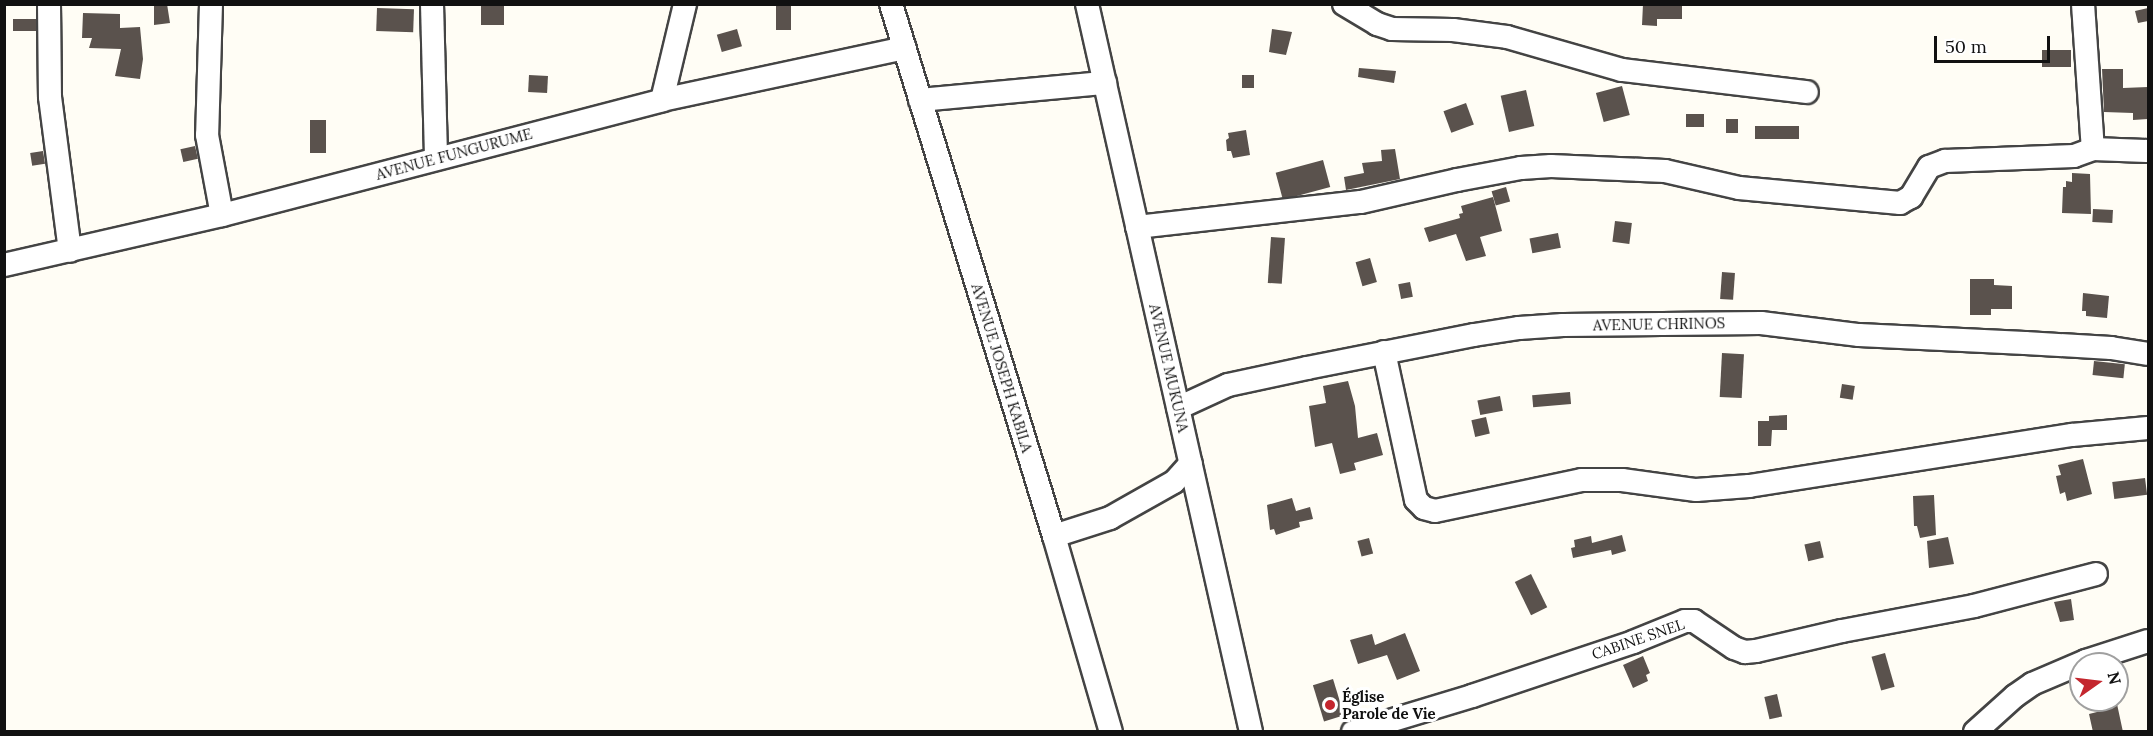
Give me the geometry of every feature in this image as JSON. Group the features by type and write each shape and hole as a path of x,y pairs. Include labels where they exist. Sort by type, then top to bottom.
{"street":[{"path":"50,4 50,97 70,251"},
{"path":"211,4 207,135 222,215"},
{"path":"432,4 436,158"},
{"path":"662,100 685,4"},
{"name":"AVENUE JOSEPH KABILA","path":"891,4 1054,537 1111,732"},
{"name":"AVENUE MUKUNA","path":"1087,4 1251,732"},
{"path":"2083,4 2093,149"},
{"path":"1356,7 1377,24 1392,29 1453,30 1507,37 1622,70 1807,92"},
{"name":"AVENUE FUNGURUME","path":"4,265 222,215 662,100 904,48"},
{"path":"920,100 1105,83"},
{"path":"1137,227 1361,202 1457,180 1521,168 1551,166 1665,171 1739,188 1900,203 1911,197 1923,174 1936,163 1997,158 2074,156 2093,149 2148,151"},
{"name":"AVENUE CHRINOS","path":"1179,408 1228,386 1384,352 1519,328 1563,325 1664,326 1717,322 1761,323 1860,335 2110,348 2148,354"},
{"path":"1384,352 1416,500 1424,508 1436,511 1582,480 1622,480 1696,490 1749,486 2072,435 2148,428"},
{"path":"1054,537 1110,518 1174,482 1191,464"},
{"name":"CABINE SNEL","path":"1353,732 1472,696 1633,642 1685,621 1694,621 1734,648 1745,652 1756,651 1842,631 1974,606 2096,574"},
{"path":"1975,732 1999,709 2032,684 2053,674 2148,641"},
{"path":"1999,709 2005,732"}],"building":[{"path":"154,4 167,4 170,23 154,25"},
{"path":"776,4 791,4 791,30 776,30"},
{"path":"1643,4 1682,6 1682,19 1657,19 1657,26 1642,25"},
{"path":"481,6 504,6 504,25 481,25"},
{"path":"377,8 414,9 413,32 376,31"},
{"path":"2148,8 2148,21 2138,23 2135,11"},
{"path":"83,13 120,14 120,28 140,27 143,59 140,79 115,76 121,49 89,48 92,38 82,38"},
{"path":"13,19 36,19 36,31 13,31"},
{"path":"737,29 742,46 722,52 717,35"},
{"path":"1272,29 1292,32 1286,55 1269,52"},
{"path":"2042,50 2071,50 2071,67 2042,67"},
{"path":"1359,68 1396,71 1394,83 1358,77"},
{"path":"2102,69 2123,69 2123,88 2148,87 2148,119 2133,120 2133,113 2104,112"},
{"path":"529,75 548,76 547,93 528,92"},
{"path":"1242,75 1254,75 1254,88 1242,88"},
{"path":"1622,86 1630,115 1604,122 1596,93"},
{"path":"1526,90 1534,126 1509,132 1501,96"},
{"path":"1466,103 1474,125 1451,133 1443,111"},
{"path":"1686,114 1704,114 1704,127 1686,127"},
{"path":"1726,119 1738,119 1738,133 1726,133"},
{"path":"310,120 326,120 326,153 310,153"},
{"path":"1755,126 1799,126 1799,139 1755,139"},
{"path":"1246,130 1250,155 1233,158 1231,151 1227,151 1228,133"},
{"path":"195,146 198,159 183,162 180,149"},
{"path":"1395,149 1400,179 1346,190 1344,177 1364,173 1362,163 1382,161 1381,150"},
{"path":"43,151 45,164 32,166 30,153"},
{"path":"1323,160 1330,187 1283,200 1276,173"},
{"path":"2072,173 2090,174 2091,214 2062,213 2063,187 2066,187 2066,181 2072,182"},
{"path":"1506,187 1510,201 1496,206 1492,191"},
{"path":"1493,197 1502,231 1480,237 1486,256 1466,261 1456,234 1429,242 1424,228 1460,218 1459,214 1463,213 1461,206"},
{"path":"2093,209 2113,210 2112,223 2092,222"},
{"path":"1615,221 1632,223 1629,244 1612,242"},
{"path":"1558,233 1561,248 1532,253 1530,239"},
{"path":"1271,237 1285,238 1282,284 1268,283"},
{"path":"1370,258 1377,282 1362,286 1356,262"},
{"path":"1722,272 1735,273 1733,300 1720,299"},
{"path":"1970,279 1994,279 1994,285 2012,286 2012,309 1991,309 1991,315 1970,315"},
{"path":"1410,282 1413,297 1401,299 1398,284"},
{"path":"2083,293 2109,296 2107,318 2086,316 2086,311 2082,311"},
{"path":"1722,353 1744,354 1742,398 1720,397"},
{"path":"2094,361 2125,364 2123,378 2093,375"},
{"path":"1348,381 1355,406 1358,438 1377,433 1383,455 1354,463 1356,470 1340,474 1332,443 1315,447 1309,406 1326,403 1323,386"},
{"path":"1842,384 1855,386 1853,400 1840,398"},
{"path":"1570,392 1571,404 1533,407 1532,395"},
{"path":"1500,396 1503,411 1480,415 1477,400"},
{"path":"1787,415 1787,430 1772,430 1771,446 1758,446 1758,421 1769,421 1769,416"},
{"path":"1486,417 1490,434 1475,437 1471,420"},
{"path":"2083,459 2092,494 2067,501 2065,492 2060,494 2056,476 2061,475 2058,465"},
{"path":"2145,478 2147,495 2114,499 2112,482"},
{"path":"1934,495 1936,535 1920,538 1917,526 1914,526 1913,496"},
{"path":"1292,498 1296,511 1310,507 1313,519 1299,522 1300,527 1276,535 1274,529 1270,530 1267,505"},
{"path":"1622,535 1626,551 1612,555 1611,550 1573,558 1571,548 1575,547 1574,540 1591,536 1592,543"},
{"path":"1948,537 1954,564 1929,568 1927,541"},
{"path":"1369,538 1373,553 1362,557 1357,541"},
{"path":"1820,541 1824,558 1808,561 1804,545"},
{"path":"1531,574 1547,607 1531,615 1515,582"},
{"path":"2071,599 2074,620 2060,622 2054,602"},
{"path":"1405,633 1420,671 1397,680 1387,655 1358,664 1350,640 1372,634 1375,645"},
{"path":"1885,653 1895,687 1881,691 1872,657"},
{"path":"1643,656 1650,673 1646,675 1648,681 1633,688 1623,665"},
{"path":"1333,679 1344,715 1324,721 1313,685"},
{"path":"1777,694 1782,716 1770,719 1764,697"},
{"path":"2119,712 2123,732 2093,732 2089,714"}],"place":[{"name":"Église Parole de Vie","path":"1330,705"}]}
